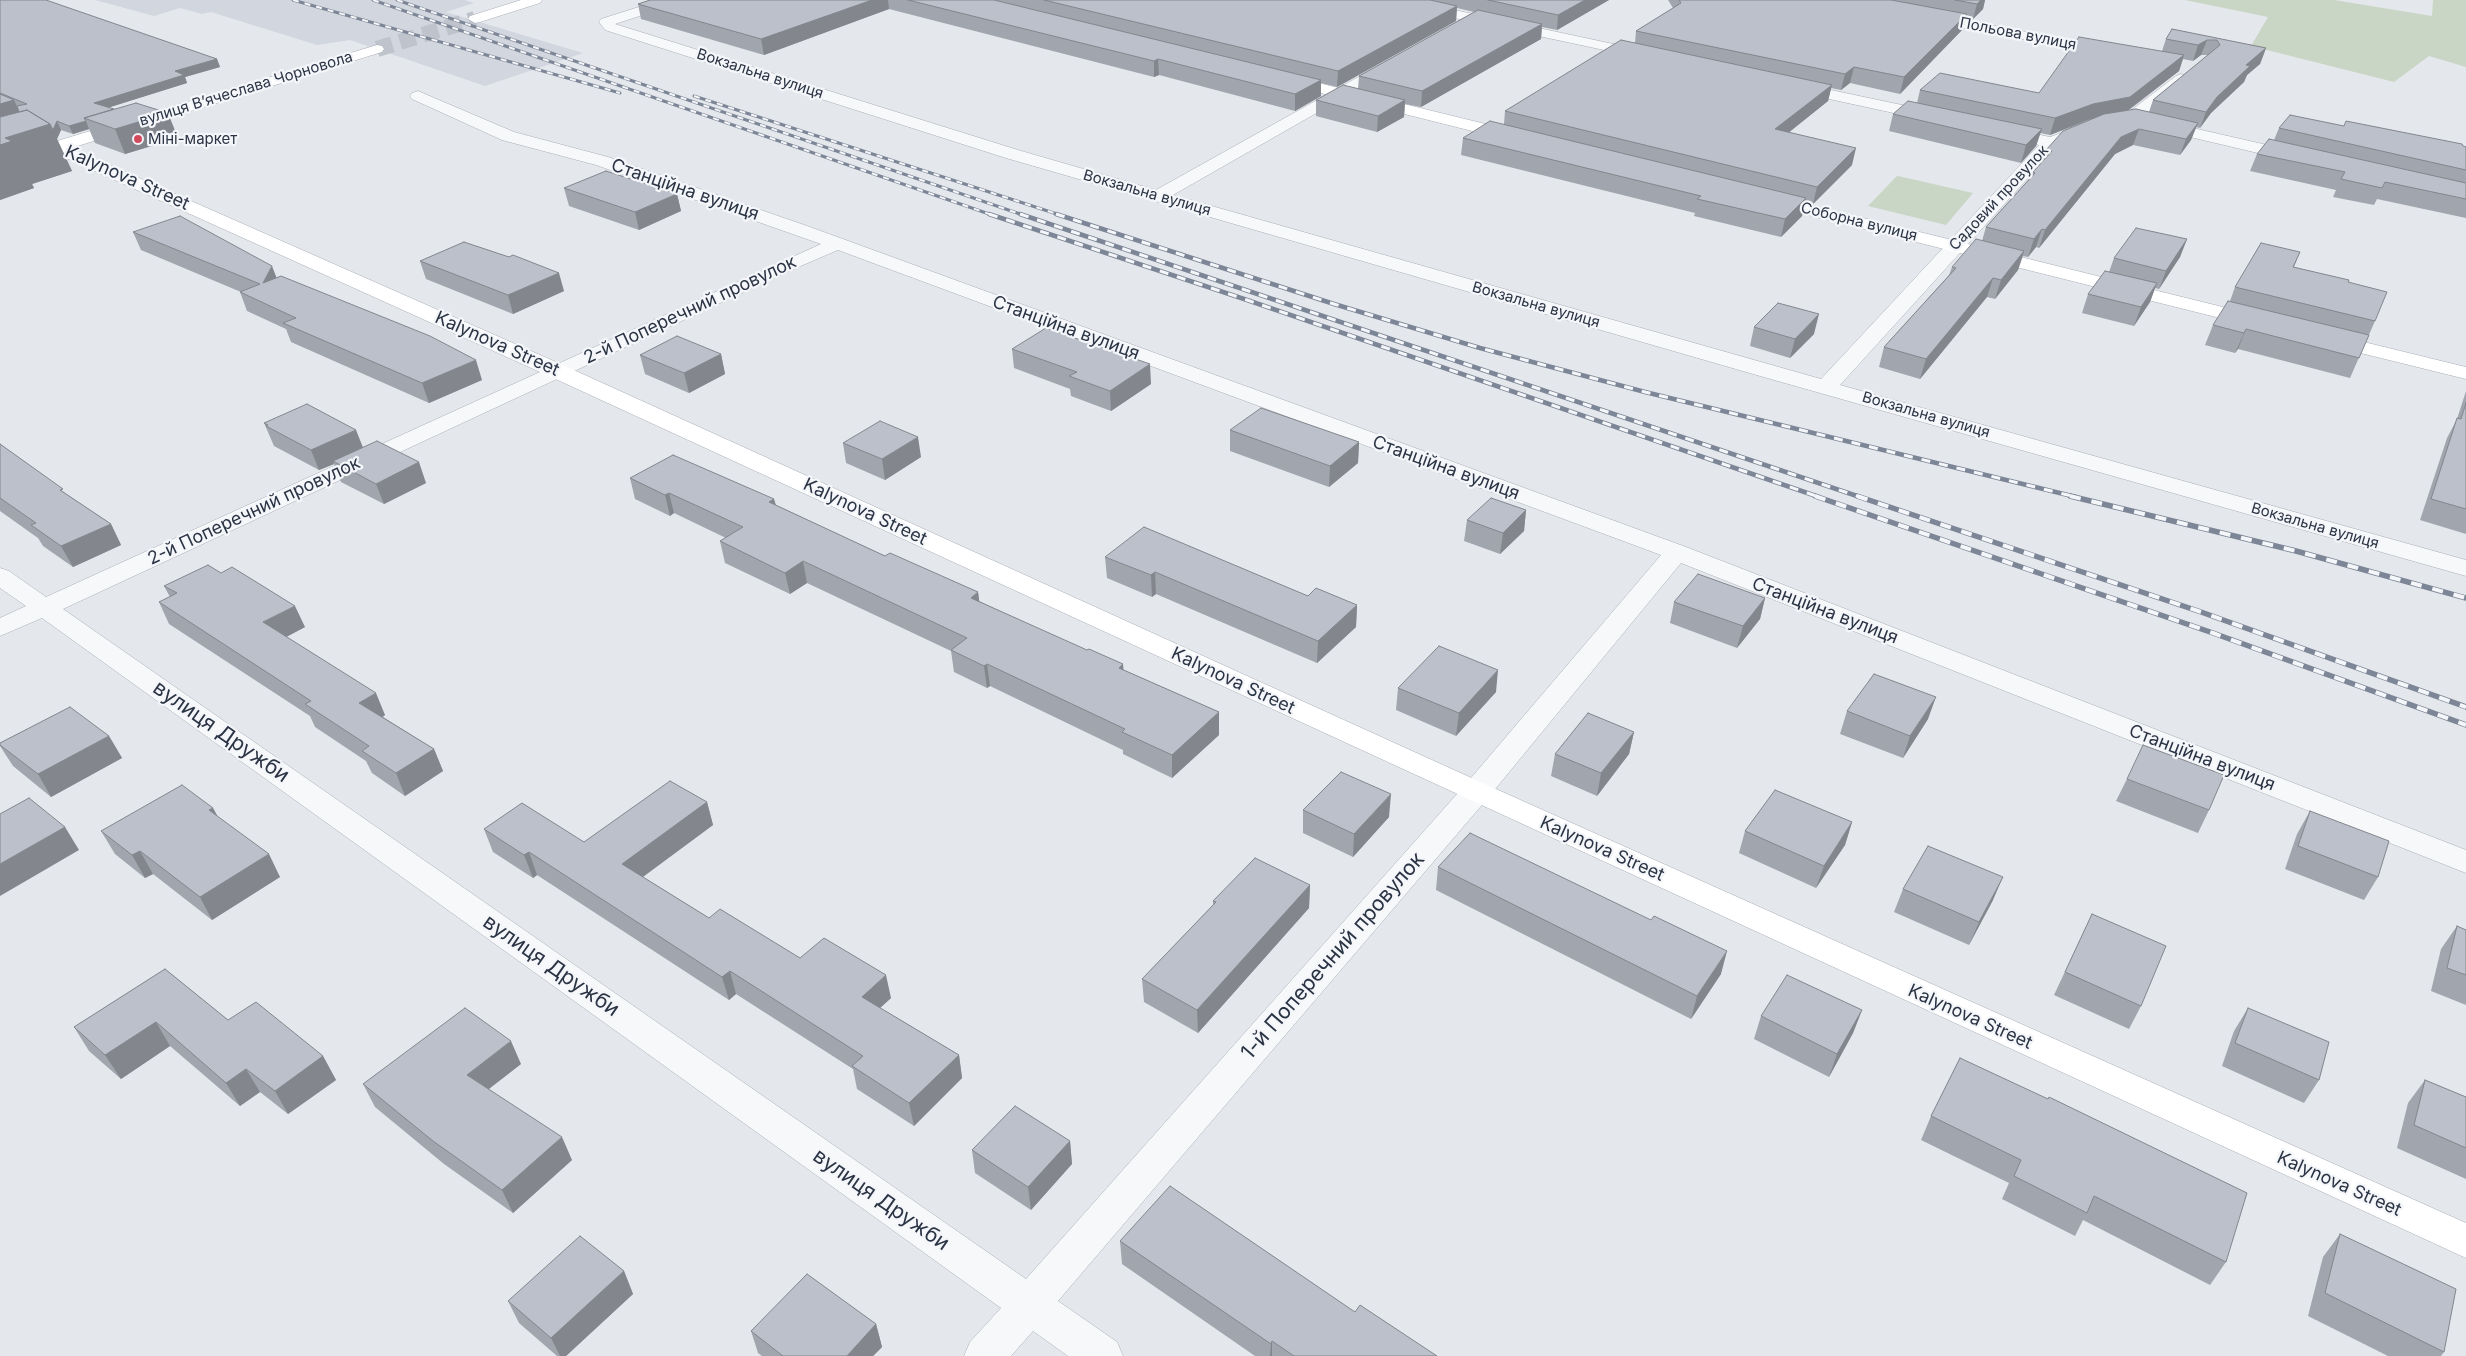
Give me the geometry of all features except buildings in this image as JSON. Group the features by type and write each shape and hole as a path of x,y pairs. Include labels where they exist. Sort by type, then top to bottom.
{"street":[{"path":"476,19 535,0"},
{"name":"Вокзальна вулиця","path":"675,0 606,22 610,26 1012,154 2466,568"},
{"path":"1389,0 1657,57"},
{"name":"Польова вулиця","path":"1916,14 2126,55"},
{"path":"1457,28 1474,18"},
{"name":"вулиця Вʼячеслава Чорновола","path":"0,164 377,49"},
{"path":"1158,196 1407,56"},
{"path":"2130,119 2185,66"},
{"path":"1266,75 1532,141"},
{"path":"1782,84 1945,120"},
{"name":"Станційна вулиця","path":"418,96 508,136 602,161 837,244 1677,552 2466,862"},
{"path":"2094,125 2130,119 2312,160"},
{"name":"Kalynova Street","path":"0,122 557,371 1476,792 2466,1242"},
{"path":"1984,128 2051,142"},
{"name":"Садовий провулок","path":"1827,386 2051,142 2077,132"},
{"name":"Соборна вулиця","path":"1753,195 2276,326"},
{"name":"2-й Поперечний провулок","path":"0,628 782,267 837,244"},
{"path":"2314,335 2466,373"},
{"name":"1-й Поперечний провулок","path":"985,1356 1476,792 1677,552"},
{"name":"вулиця Дружби","path":"0,576 1102,1356"}],"shaded area":[{"path":"95,0 465,0 474,3 446,12 583,53 485,86 350,40 317,45 211,12 202,14 180,8 154,16"}],"green space":[{"path":"2185,0 2334,0 2432,16 2433,0 2466,0 2466,67 2429,56 2394,82 2251,46 2268,17"},
{"path":"1897,176 1973,193 1946,225 1868,206"}],"tunnel":[{"path":"377,49 475,19"}],"railway":[{"path":"293,0 620,93"},
{"path":"373,0 992,215"},
{"path":"397,0 1023,215"},
{"path":"694,96 1060,215"},
{"path":"1020,214 1860,497"},
{"path":"1056,214 1334,304 1480,348 1645,392 2076,497"},
{"path":"992,215 1247,300 1819,497"},
{"path":"1815,496 2213,633 2466,725"},
{"path":"1857,496 2201,612 2466,707"},
{"path":"2070,496 2296,551 2466,598"}],"place":[{"name":"Міні-маркет","path":"138,139"}]}
